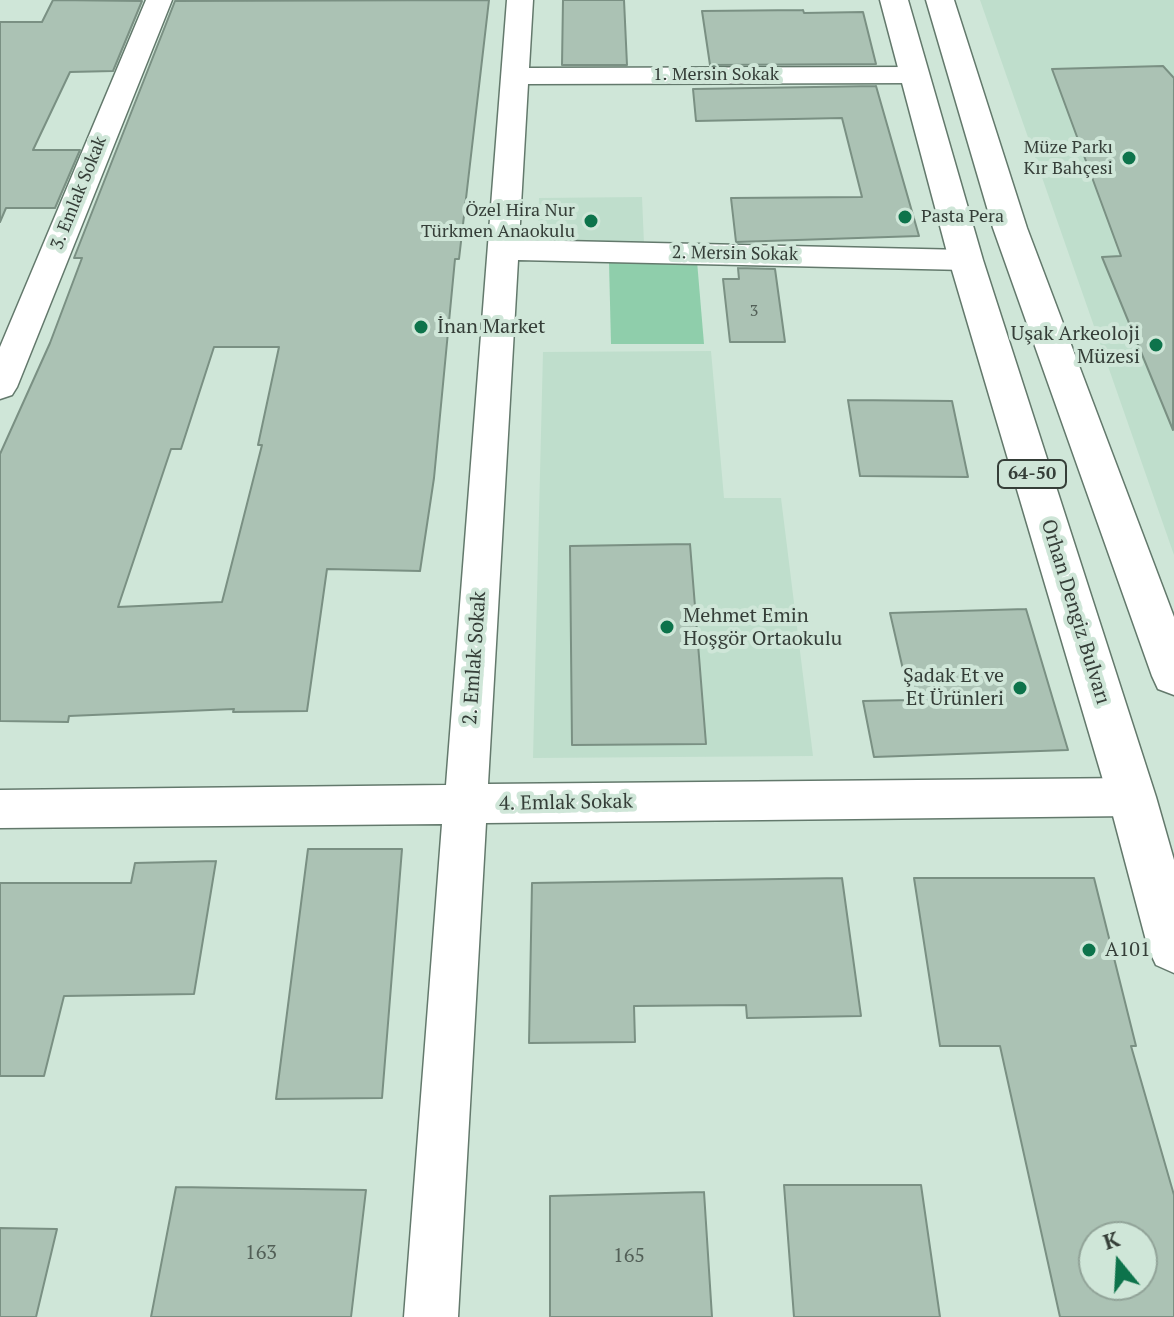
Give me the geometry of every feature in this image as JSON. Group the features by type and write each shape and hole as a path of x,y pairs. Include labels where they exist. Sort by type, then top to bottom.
{"main road":[{"name":"Orhan Dengiz Bulvarı","path":"894,0 966,260 1132,797 1174,948"},
{"name":"64-50","path":"940,0 1010,228 1174,676"}],"street":[{"name":"3. Emlak Sokak","path":"0,387 159,0"},
{"name":"2. Emlak Sokak","path":"431,1317 520,0"},
{"name":"1. Mersin Sokak","path":"515,76 916,75"},
{"name":"2. Mersin Sokak","path":"503,250 966,260"},
{"name":"4. Emlak Sokak","path":"0,809 1132,797"}],"shaded area":[{"path":"980,0 1174,0 1174,555"},
{"name":"Özel Hira Nur Türkmen Anaokulu","path":"642,197 644,244 538,245 539,198"},
{"name":"Mehmet Emin Hoşgör Ortaokulu","path":"711,351 724,498 781,498 813,756 533,758 543,352"}],"green space":[{"path":"697,261 704,344 611,344 609,262"}],"building":[{"path":"53,0 142,1 113,71 70,72 33,150 80,150 55,208 6,208 0,222 0,22 42,22"},
{"path":"489,0 459,259 455,259 434,478 420,571 327,569 307,711 233,712 234,709 69,716 68,722 0,721 0,454 50,343 82,258 74,258 175,1","holes":["214,347 279,347 258,445 262,445 222,602 118,607 171,449 181,449"]},
{"path":"563,0 624,0 627,65 562,65"},
{"path":"803,10 804,13 863,12 876,64 710,65 702,11"},
{"name":"Müze Parkı Kır Bahçesi","path":"1163,66 1174,78 1173,430 1102,257 1121,256 1052,69"},
{"path":"876,86 919,236 736,242 731,198 862,197 842,118 696,121 693,89"},
{"path":"738,268 775,269 785,342 730,342 723,279 739,279"},
{"path":"848,400 952,401 968,477 860,476"},
{"path":"690,544 706,744 572,745 570,546"},
{"path":"1026,609 1068,750 874,757 863,701 910,700 890,613"},
{"path":"308,849 402,849 382,1098 276,1099"},
{"path":"216,861 194,994 64,996 44,1076 0,1076 0,883 131,883 135,863"},
{"path":"842,878 861,1016 747,1018 746,1005 634,1006 635,1042 529,1043 532,883"},
{"path":"914,878 1094,878 1136,1046 1131,1046 1174,1195 1174,1317 1060,1317 1000,1046 940,1046"},
{"path":"784,1185 921,1185 940,1317 794,1317"},
{"path":"176,1187 366,1190 351,1317 151,1317"},
{"path":"704,1192 712,1317 550,1317 550,1196"},
{"path":"0,1228 57,1229 36,1317 0,1317"}],"place":[{"name":"Müze Parkı Kır Bahçesi","path":"1129,158"},
{"name":"Pasta Pera","path":"905,217"},
{"name":"Özel Hira Nur Türkmen Anaokulu","path":"591,221"},
{"name":"İnan Market","path":"421,327"},
{"name":"Uşak Arkeoloji Müzesi","path":"1156,345"},
{"name":"Mehmet Emin Hoşgör Ortaokulu","path":"667,627"},
{"name":"Şadak Et ve Et Ürünleri","path":"1020,688"},
{"name":"A101","path":"1089,950"}]}
